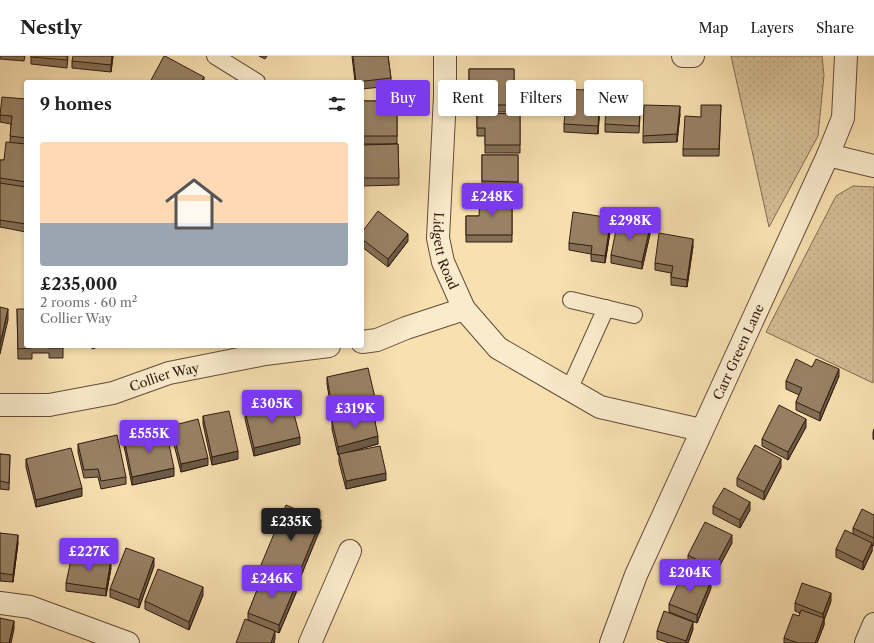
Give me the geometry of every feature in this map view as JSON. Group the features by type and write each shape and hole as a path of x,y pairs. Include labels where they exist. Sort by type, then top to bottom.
{"street":[{"name":"Lidgett Road","path":"445,56 445,96 438,238 443,262 464,309 498,348 600,407 701,430"},
{"path":"683,56 694,56"},
{"name":"Carr Green Lane","path":"611,643 636,575 828,155 843,118 846,56"},
{"path":"828,155 874,166"},
{"path":"364,342 377,340 464,309"},
{"name":"Collier Way","path":"0,405 49,405 114,393 169,373 265,354 313,348"},
{"path":"310,643 350,551"},
{"path":"0,603 30,607 128,643"},
{"path":"866,643 874,624"}],"lane":[{"path":"215,56 254,80"},
{"path":"571,300 634,315"},
{"path":"569,390 606,308"}],"shaded area":[{"path":"731,56 822,56 824,75 818,136 769,227"},
{"path":"853,186 874,187 873,383 766,332 836,196"}],"building":[{"path":"67,56 67,60 31,57"},
{"path":"73,56 112,56 111,65 72,61"},
{"path":"164,56 204,77 202,80 151,80"},
{"path":"353,56 388,56 391,78 364,81 356,80"},
{"path":"469,69 514,69 514,80 506,80 506,105 498,105 498,80 469,80"},
{"path":"576,90 584,90 584,116 599,116 598,126 564,124 565,116 576,116"},
{"path":"2,97 24,99 24,138 10,136 12,116 0,115"},
{"path":"364,101 376,101 376,116 397,116 397,136 364,136"},
{"path":"644,105 680,106 677,134 643,136"},
{"path":"701,105 721,105 719,149 683,149 685,116 701,117"},
{"path":"498,113 506,114 506,116 520,116 520,145 485,145 485,128 477,128 477,116 498,116"},
{"path":"605,116 640,116 639,126 605,124"},
{"path":"6,142 24,144 24,182 0,178 0,160 4,160"},
{"path":"398,144 399,178 364,178 364,145"},
{"path":"482,155 518,155 518,182 482,181"},
{"path":"0,183 24,187 24,224 0,220"},
{"path":"480,196 512,196 512,235 466,235 466,216 479,216"},
{"path":"378,211 408,234 388,259 364,241 364,229"},
{"path":"573,212 611,218 605,256 591,254 592,246 569,243"},
{"path":"618,220 650,227 642,262 611,255"},
{"path":"659,233 693,239 687,280 671,277 673,266 655,263"},
{"path":"0,307 8,309 0,344"},
{"path":"17,309 24,309 24,348 32,348 18,349"},
{"path":"796,359 812,367 816,359 839,369 820,413 796,402 802,388 786,381"},
{"path":"368,368 377,406 346,413 343,399 331,401 327,377"},
{"path":"290,399 300,437 254,448 245,411"},
{"path":"779,405 806,419 788,452 762,439"},
{"path":"229,411 238,451 212,457 203,416"},
{"path":"373,412 378,436 338,447 332,421"},
{"path":"198,419 208,458 181,464 171,426"},
{"path":"166,430 174,468 132,477 124,439"},
{"path":"117,435 126,477 101,481 98,469 84,470 78,444"},
{"path":"755,445 781,459 764,492 737,478"},
{"path":"380,446 386,473 346,481 339,454"},
{"path":"71,448 82,488 36,500 26,459"},
{"path":"0,454 10,455 9,483 0,481"},
{"path":"724,488 750,502 740,520 713,506"},
{"path":"286,505 321,520 296,580 261,565"},
{"path":"862,509 874,515 874,538 853,528"},
{"path":"705,522 732,535 714,569 688,555"},
{"path":"845,530 872,543 863,562 836,549"},
{"path":"0,533 18,535 13,575 0,573"},
{"path":"126,548 154,558 139,600 110,589"},
{"path":"72,555 111,560 106,589 66,583"},
{"path":"158,569 203,587 189,622 145,601"},
{"path":"684,570 711,581 697,615 669,604"},
{"path":"264,572 296,585 279,625 248,613"},
{"path":"802,583 831,593 823,614 795,603"},
{"path":"801,610 824,618 815,643 798,643 784,638 793,614 799,616"},
{"path":"664,611 693,622 686,641 657,631"},
{"path":"0,618 14,621 9,643 0,643"},
{"path":"245,619 275,631 271,643 236,643"}]}
